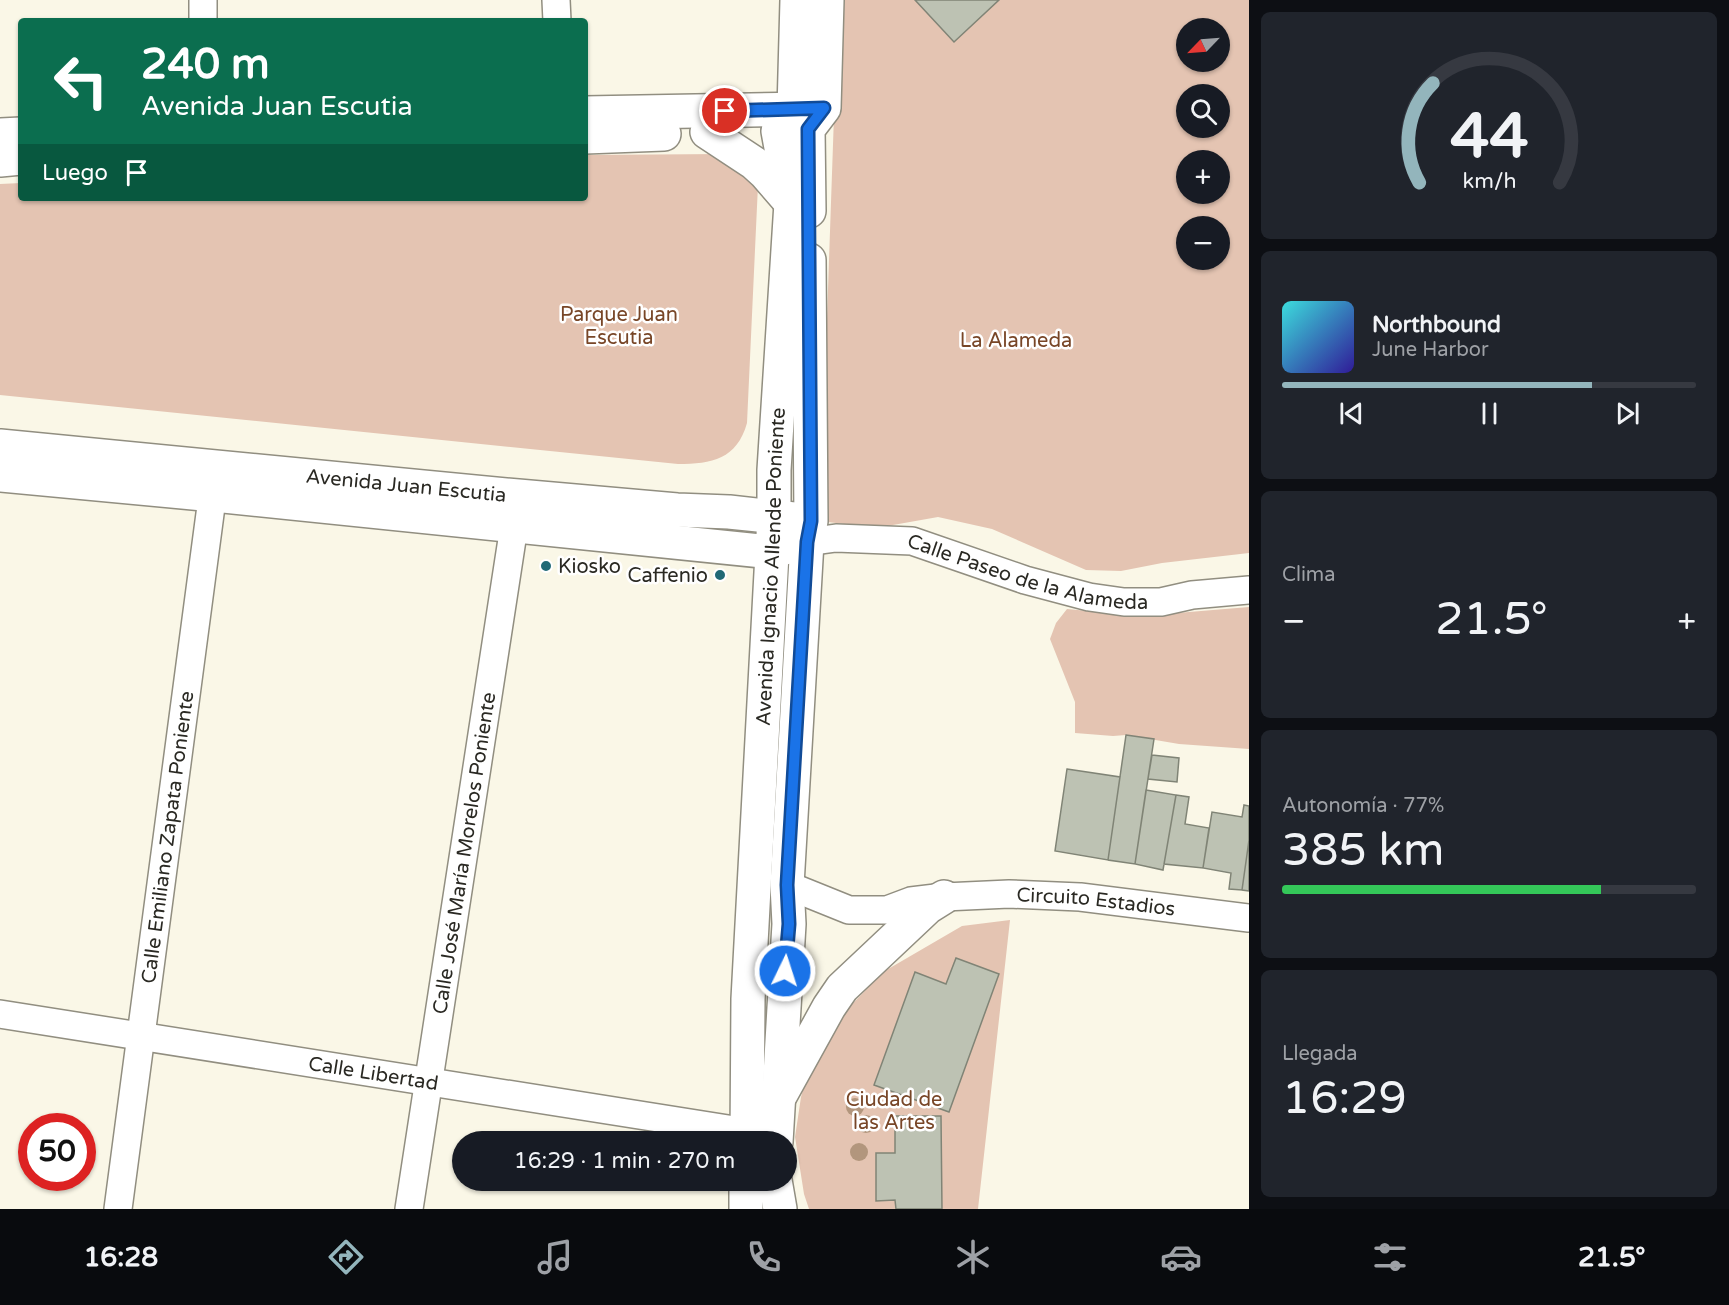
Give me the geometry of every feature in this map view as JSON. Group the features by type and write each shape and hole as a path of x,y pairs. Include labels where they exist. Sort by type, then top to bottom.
{"main road":[{"name":"Avenida Ignacio Allende Poniente","path":"761,1131 777,1101 789,924 787,885 809,531 797,0"},
{"name":"Avenida Ignacio Allende Poniente","path":"757,1131 748,999 774,517 774,470 791,203 801,119 827,0"},
{"path":"588,113 801,119"},
{"path":"588,137 707,132 801,119"},
{"path":"707,132 760,168 791,203"},
{"path":"0,135 18,134"},
{"path":"0,160 18,158"},
{"name":"Avenida Juan Escutia","path":"0,446 215,480 517,511 771,552 809,531"},
{"path":"729,512 756,492 774,470"},
{"name":"Avenida Juan Escutia","path":"0,475 215,480"},
{"name":"Avenida Juan Escutia","path":"517,511 729,512 774,517 809,531"},
{"path":"777,1101 842,988 928,907 944,897"},
{"path":"746,1191 746,1209"},
{"path":"774,1209 775,1191"},
{"path":"777,1191 780,1209"}],"street":[{"path":"203,0 203,18"},
{"path":"556,0 557,18"},
{"name":"Calle Emiliano Zapata Poniente","path":"118,1209 215,480"},
{"name":"Calle José María Morelos Poniente","path":"409,1209 517,511"},
{"name":"Calle Paseo de la Alameda","path":"809,531 836,538 912,541 1025,580 1089,597 1124,602 1161,602 1249,590"},
{"name":"Circuito Estadios","path":"787,885 849,909 887,910 911,901 1009,894 1080,897 1249,918"},
{"name":"Calle Libertad","path":"0,1014 428,1081 717,1131"}],"green space":[{"name":"La Alameda","path":"838,0 1249,0 1249,553 1162,563 1121,571 1086,570 992,529 938,517 876,528 820,521"},
{"name":"Parque Juan Escutia","path":"723,154 758,185 747,423 737,445 722,457 702,463 678,464 0,395 0,184 18,183 18,201 588,201 588,155"},
{"path":"1249,607 1249,749 1179,744 1126,735 1075,733 1075,702 1050,639 1056,623 1067,609 1141,616"},
{"name":"Ciudad de las Artes","path":"1010,920 978,1209 809,1209 804,1194 796,1131 801,1097 812,1058 835,1022 883,972 962,926"}],"building":[{"path":"915,0 999,0 954,42"},
{"path":"1126,735 1154,739 1135,864 1108,860"},
{"path":"1152,755 1179,758 1177,782 1148,779"},
{"path":"1067,769 1120,777 1108,860 1055,851"},
{"path":"1146,790 1176,795 1163,870 1135,864"},
{"path":"1176,795 1189,797 1185,824 1209,828 1203,868 1164,864"},
{"path":"1244,805 1249,806 1249,840 1242,890 1229,889 1231,873 1203,868 1212,812 1242,817"},
{"path":"1249,840 1249,891 1242,890"},
{"path":"956,958 999,974 949,1112 874,1085 915,972 946,984"},
{"path":"895,1116 941,1116 942,1209 896,1209 895,1200 876,1201 876,1153 895,1153"}],"place":[{"name":"Kiosko","path":"546,566"},
{"name":"Caffenio","path":"720,575"}],"route":[{"path":"725,111 824,108 808,129 811,521 807,542 787,885 789,924 785,971"}]}
